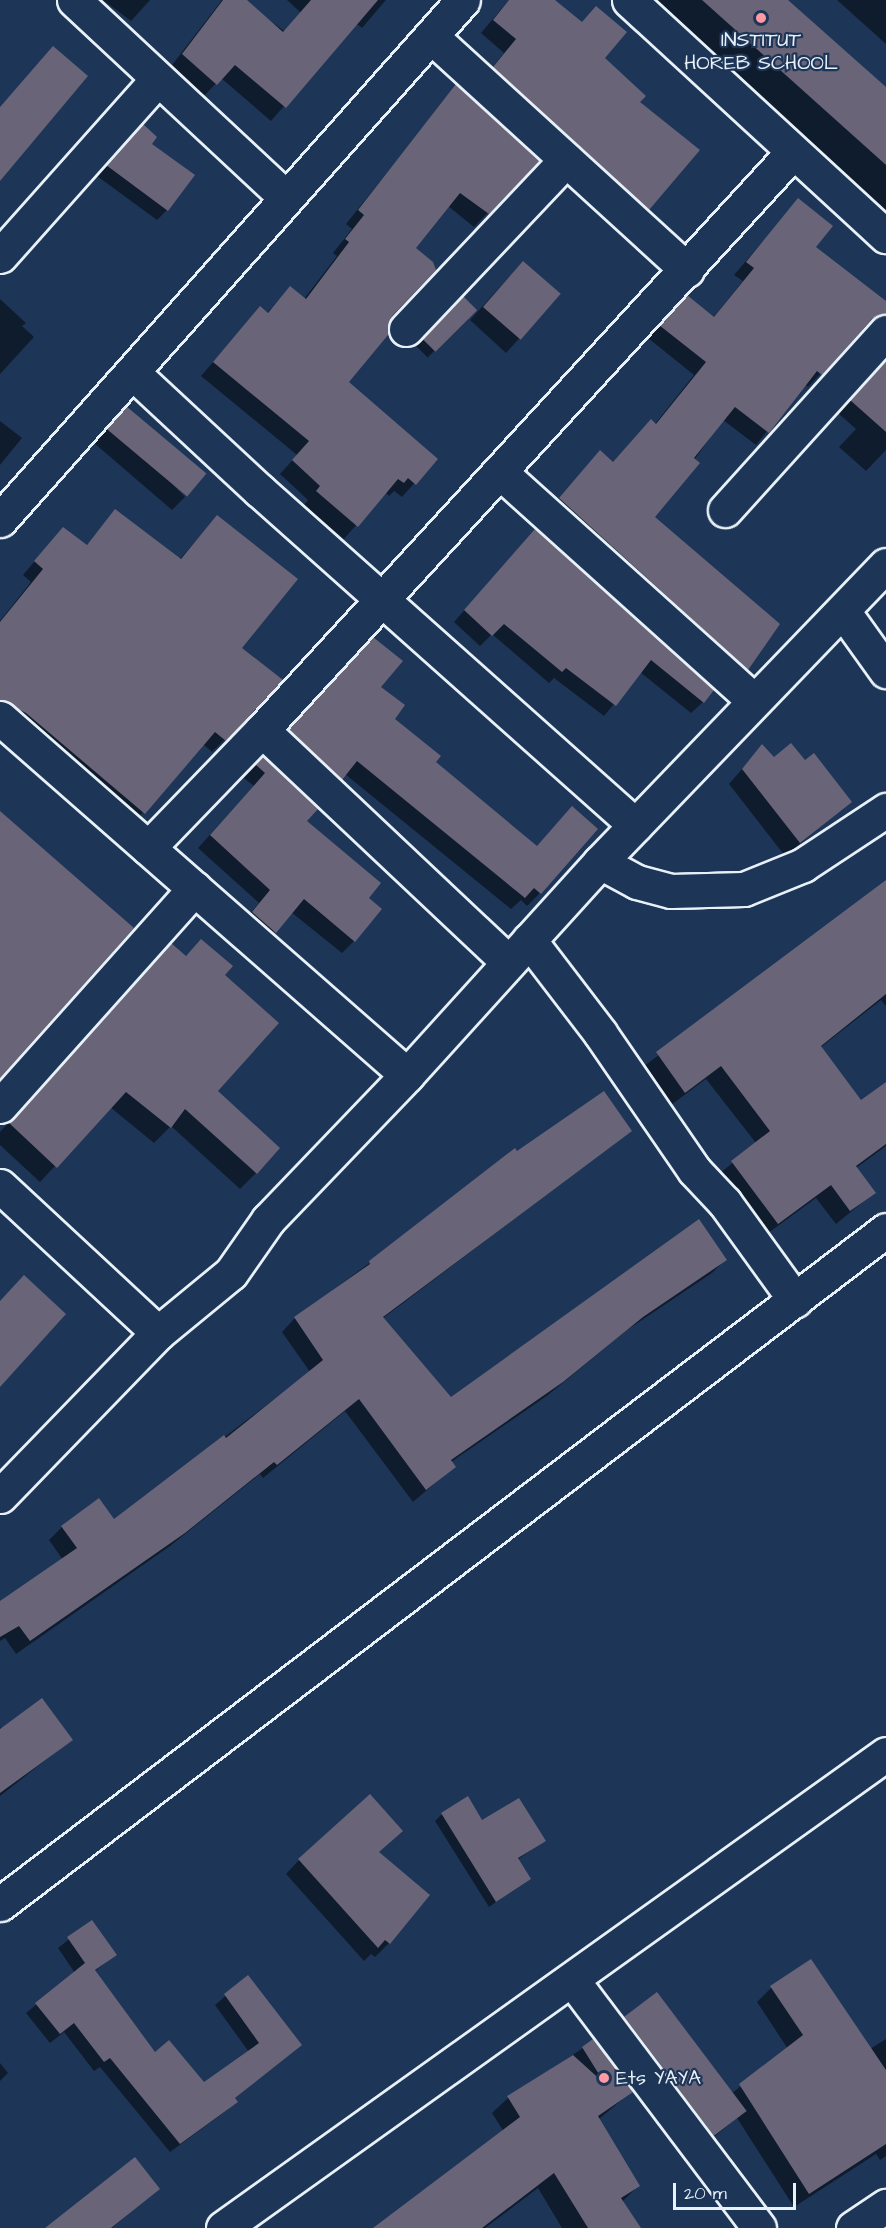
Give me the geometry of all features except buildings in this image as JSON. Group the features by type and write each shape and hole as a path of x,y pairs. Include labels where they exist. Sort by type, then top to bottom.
{"street":[{"path":"74,0 156,81 286,198"},
{"path":"2,515 134,373 286,198 433,38 463,0"},
{"path":"629,0 792,153 886,236"},
{"path":"433,38 687,270"},
{"path":"0,256 156,81"},
{"path":"148,848 262,730 687,270 792,153"},
{"path":"406,329 566,160"},
{"path":"725,510 886,332"},
{"path":"134,373 382,600 635,825"},
{"path":"500,472 753,700"},
{"path":"0,1496 158,1333 231,1273 268,1220 407,1075 600,862 753,700 886,565"},
{"path":"843,611 886,671"},
{"path":"0,718 407,1075"},
{"path":"262,730 518,951 600,1033 694,1170 725,1203 795,1300"},
{"path":"600,862 637,882 671,891 744,889 803,865 886,810"},
{"path":"0,1106 195,888"},
{"path":"0,1186 158,1333"},
{"path":"0,1904 886,1230"},
{"path":"223,2228 573,1981 886,1754"},
{"path":"573,1981 759,2228"},
{"path":"853,2228 886,2206"}],"place":[{"name":"INSTITUT HOREB SCHOOL","path":"761,18"},
{"name":"Ets YAYA","path":"604,2078"}]}
